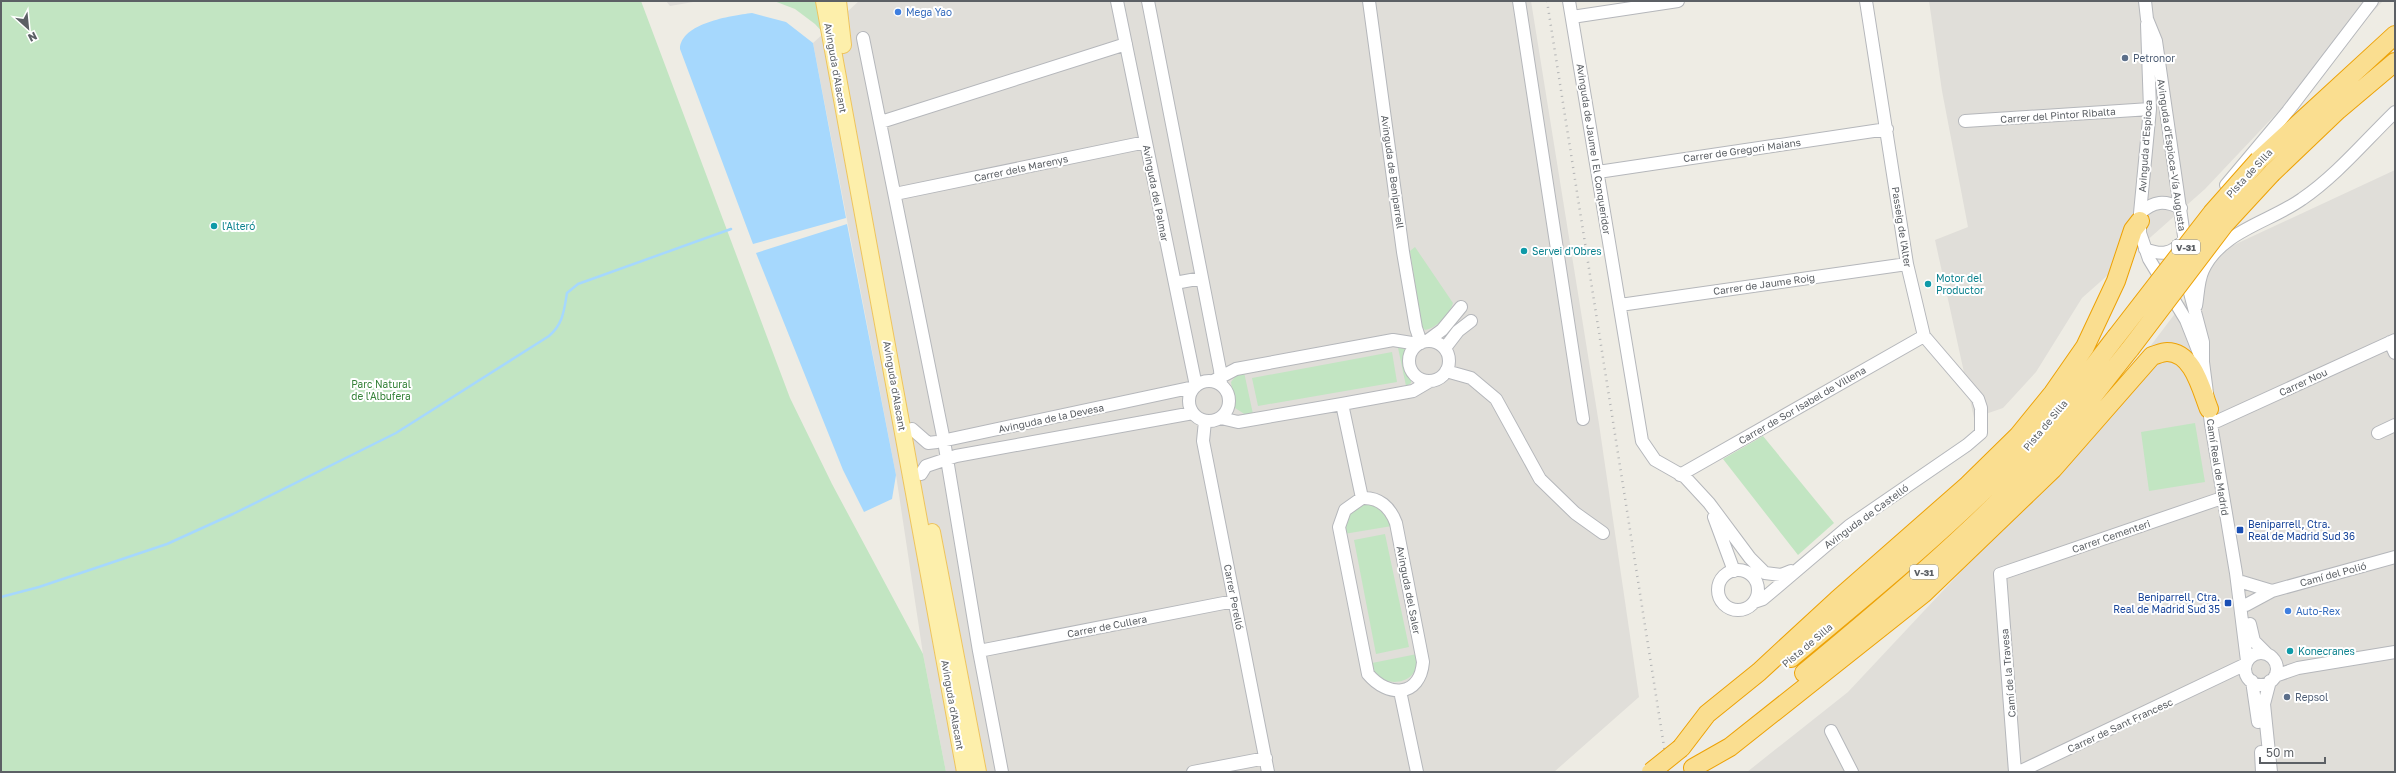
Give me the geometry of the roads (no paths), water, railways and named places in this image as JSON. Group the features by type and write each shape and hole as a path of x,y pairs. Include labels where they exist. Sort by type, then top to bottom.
{"highway":[{"name":"Pista de Silla","path":"1651,772 1902,566 1979,497 2029,446 2212,213 2259,160 2395,35"},
{"name":"Pista de Silla","path":"1690,770 1914,582 1990,510 2041,458 2130,349 2224,226 2272,173 2338,110 2395,62"},
{"path":"1681,748 1707,714 1759,672 1837,600 1962,491 2018,436 2053,393 2085,347 2116,281 2133,230 2140,217"},
{"path":"1690,770 1730,747 1923,594 2053,469 2152,356 2167,352 2181,356 2190,365 2210,416"}],"main road":[{"name":"Avinguda d'Alacant","path":"824,1 965,772"},
{"name":"Avinguda d'Alacant","path":"838,1 841,33 890,314 978,772"}],"street":[{"name":"Avinguda del Palmar","path":"1117,1 1195,386"},
{"path":"1148,1 1202,278 1219,380 1227,391 1230,399 1226,413 1221,418"},
{"name":"Avinguda de Beniparrell","path":"1369,1 1400,217 1403,252 1416,328 1422,342"},
{"path":"1519,1 1582,419"},
{"name":"Avinguda de Jaume I El Conqueridor","path":"1569,1 1642,441 1655,460 1680,475"},
{"path":"1572,16 1678,1"},
{"name":"Passeig de l'Alter","path":"1866,1 1907,264 1924,336 1978,399 1981,408 1981,433"},
{"name":"Avinguda d'Espioca-Vía Augusta","path":"2145,1 2148,19 2156,41 2185,239"},
{"path":"2145,249 2158,253 2167,253 2176,248 2185,239 2233,175 2288,111 2370,2"},
{"name":"Avinguda d'Espioca","path":"2145,249 2140,233 2140,217 2150,109 2148,19"},
{"path":"862,38 881,122 944,441 979,651 1002,772"},
{"path":"881,122 1126,44"},
{"name":"Carrer del Pintor Ribalta","path":"1965,121 2150,109"},
{"path":"2195,311 2202,271 2214,254 2230,239 2306,196 2395,112"},
{"name":"Carrer de Gregori Maians","path":"1598,172 1887,129"},
{"name":"Carrer dels Marenys","path":"895,194 1146,142"},
{"path":"2140,217 2156,202 2164,202 2181,208"},
{"name":"Camí Real de Madrid","path":"2185,239 2189,289 2203,342 2203,362 2222,498 2254,641 2271,657"},
{"name":"Camí Real de Madrid","path":"2145,249 2149,259 2186,320 2194,344 2203,362"},
{"name":"Carrer de Jaume Roig","path":"1620,305 1907,264"},
{"path":"1175,283 1202,278"},
{"path":"1430,380 1416,376 1410,367 1410,356 1422,342 1442,330 1461,307"},
{"path":"1445,348 1458,331 1471,321"},
{"name":"Carrer de Sor Isabel de Villena","path":"1680,475 1924,336"},
{"path":"1393,340 1440,343 1445,348 1449,359 1446,371 1441,376 1430,380 1413,391 1238,422 1221,418 1205,421 1193,413 1189,399 1195,386 1207,380 1219,380 1236,369 1393,340"},
{"name":"Carrer Nou","path":"2210,416 2393,345"},
{"path":"1446,371 1471,378 1496,399 1540,479 1575,513 1603,533"},
{"name":"Avinguda de la Devesa","path":"912,429 928,442 944,441 1195,386"},
{"path":"1342,404 1362,498 1345,510 1340,521 1341,538 1368,674 1385,689 1400,691 1417,772"},
{"name":"Avinguda de la Devesa","path":"921,474 926,466 946,459 1193,413"},
{"name":"Carrer Perelló","path":"1205,421 1203,441 1268,772"},
{"path":"2378,433 2395,425"},
{"name":"Avinguda de Castelló","path":"1754,602 1763,599 1796,569 1849,526 1967,445 1981,433"},
{"path":"1680,475 1709,503 1750,558 1765,573 1781,575 1796,569"},
{"name":"Avinguda del Saler","path":"1362,498 1369,498 1388,507 1393,514 1398,535 1423,662 1422,670 1417,680 1408,688 1400,691"},
{"name":"Carrer Cementeri","path":"2000,574 2222,498"},
{"path":"1709,503 1734,571"},
{"path":"1747,572 1750,558"},
{"name":"Camí del Polió","path":"2246,605 2272,591 2395,558"},
{"path":"1734,571 1747,572 1756,580 1758,585 1757,597 1754,602 1743,609 1737,610 1730,608 1721,600 1719,587 1721,581 1728,573 1734,571"},
{"name":"Camí de la Travesa","path":"2000,574 2015,772"},
{"path":"2239,578 2272,591"},
{"name":"Camí Real de Madrid","path":"2239,578 2247,662"},
{"name":"Carrer de Cullera","path":"979,651 1234,601"},
{"path":"2250,680 2261,684 2298,668 2395,652"},
{"path":"2262,772 2258,717 2250,680 2246,671 2247,662 2258,653 2298,668"},
{"path":"2271,657 2277,668 2264,704 2271,772"},
{"name":"Carrer de Sant Francesc","path":"2019,772 2220,677 2247,662"},
{"name":"Carrer de Sant Francesc","path":"2220,677 2250,680"},
{"path":"1831,731 1852,772"},
{"path":"1193,772 1266,758"}],"water":[{"path":"752,13 786,22 813,43 846,218 753,244 680,49 682,40 697,27 708,22"},
{"path":"847,224 896,475 892,499 864,512 843,470 756,253"}],"waterway":[{"path":"1,597 39,587 167,544 233,514 396,433 549,336 560,322 564,311 567,293 578,284 731,229"}],"railway":[{"path":"1547,1 1668,772"}],"place":[{"name":"Mega Yao","path":"898,12"},
{"name":"Petronor","path":"2125,58"},
{"name":"l'Alteró","path":"214,226"},
{"name":"Servei d'Obres","path":"1524,251"},
{"name":"Motor del Productor","path":"1928,284"},
{"name":"Beniparrell, Ctra. Real de Madrid Sud 36","path":"2240,530"},
{"name":"Beniparrell, Ctra. Real de Madrid Sud 35","path":"2228,603"},
{"name":"Auto-Rex","path":"2288,611"},
{"name":"Konecranes","path":"2290,651"},
{"name":"Repsol","path":"2287,697"}],"park label":[{"name":"Parc Natural de l'Albufera","path":"381,390"}]}
